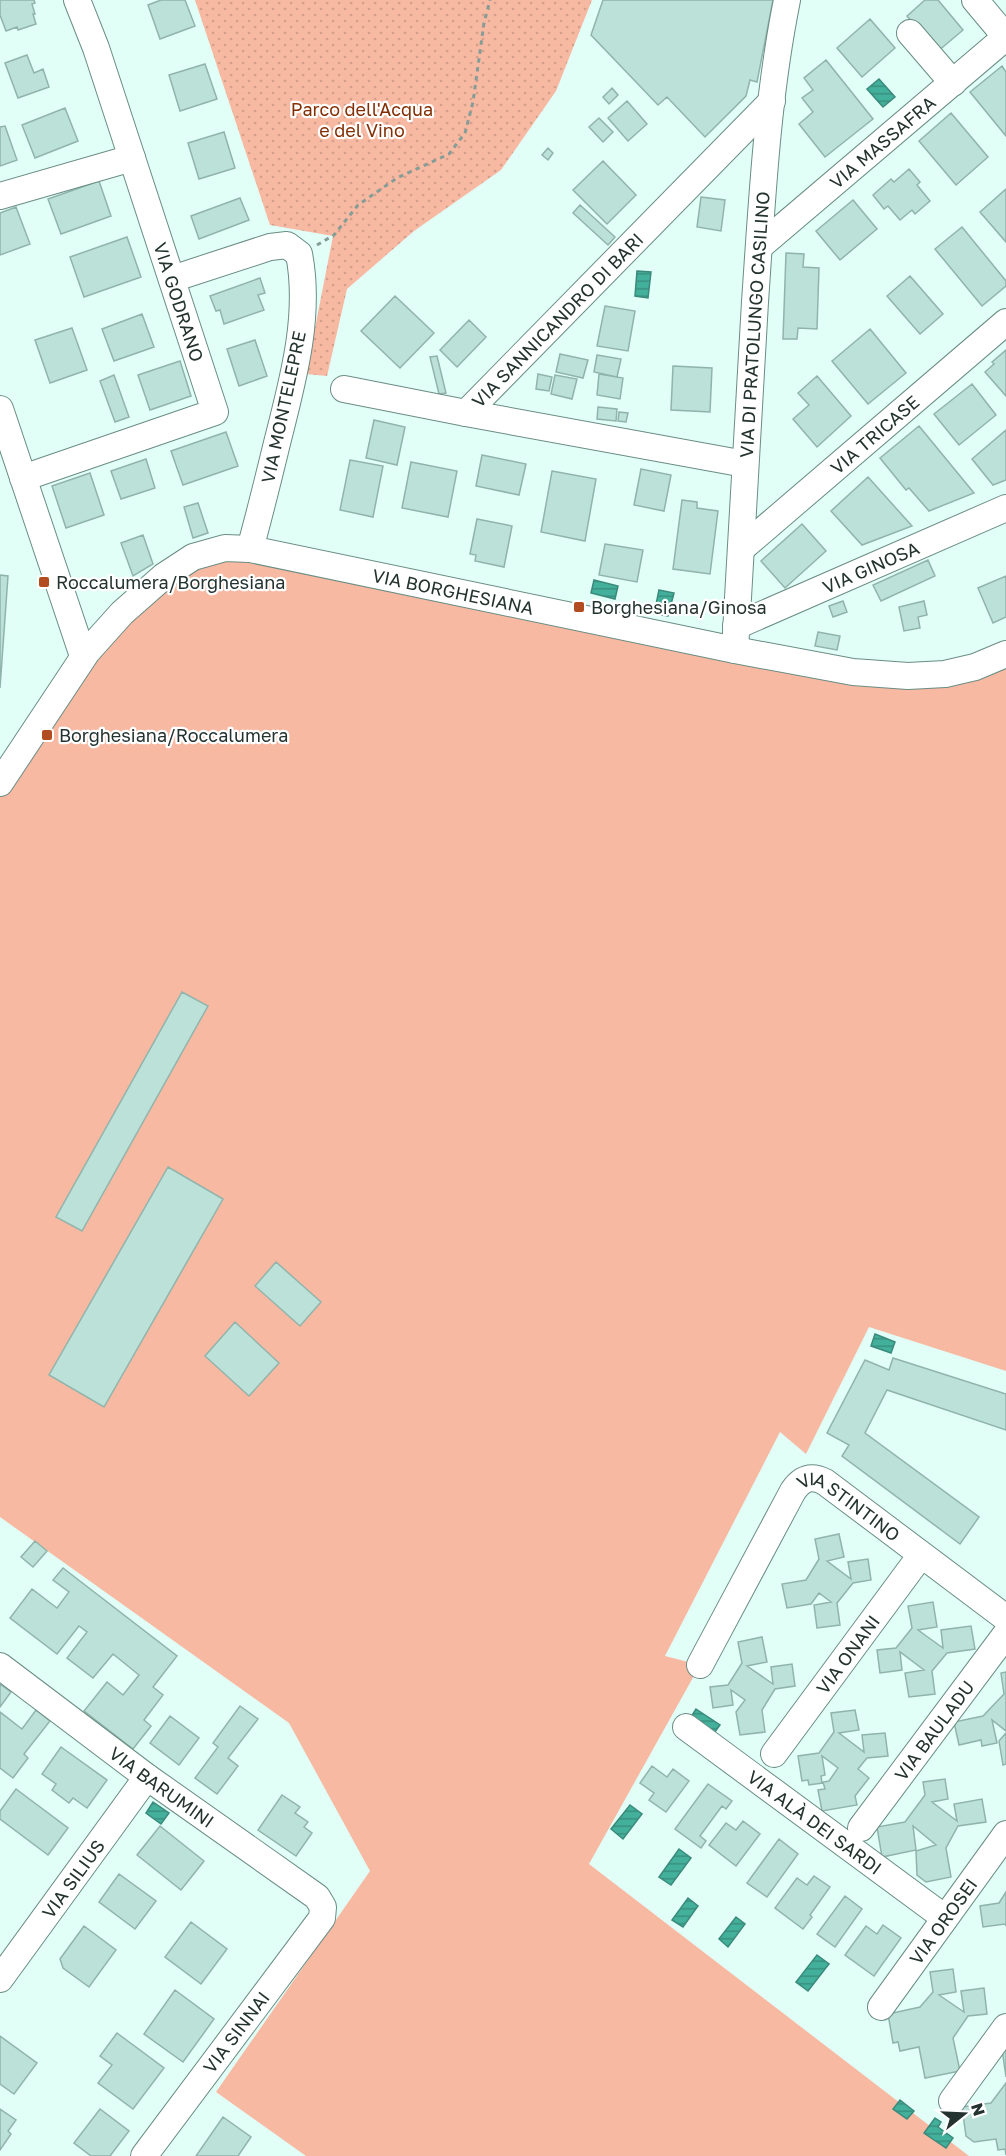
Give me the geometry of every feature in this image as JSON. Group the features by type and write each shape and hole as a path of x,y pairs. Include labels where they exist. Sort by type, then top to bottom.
{"street":[{"name":"VIA GODRANO","path":"23,478 215,411 96,48 77,0"},
{"name":"VIA DI PRATOLUNGO CASILINO","path":"736,638 759,247 772,101 787,0"},
{"path":"975,0 1006,37"},
{"path":"910,33 953,83"},
{"name":"VIA MASSAFRA","path":"759,247 1006,37"},
{"name":"VIA SANNICANDRO DI BARI","path":"466,413 772,101"},
{"path":"0,196 132,158"},
{"path":"172,279 270,247 287,245 299,254"},
{"name":"VIA MONTELEPRE","path":"250,549 289,397 302,324 303,273 299,254"},
{"name":"VIA TRICASE","path":"741,549 1006,322"},
{"path":"344,389 466,413"},
{"path":"0,409 83,657"},
{"name":"VIA SANNICANDRO DI BARI","path":"466,413 745,464"},
{"name":"VIA GINOSA","path":"736,638 1006,508"},
{"name":"VIA BORGHESIANA","path":"0,783 97,638 127,608 176,568 193,557 225,548 250,549 736,638 839,670 908,676 938,675 960,671 1006,654"},
{"name":"VIA STINTINO","path":"700,1665 794,1491 803,1480 811,1477 825,1482 1006,1618"},
{"name":"VIA ONANI","path":"774,1754 921,1555"},
{"name":"VIA BAULADU","path":"861,1828 1006,1634"},
{"name":"VIA BARUMINI","path":"0,1666 147,1777 317,1897 323,1906"},
{"name":"VIA ALÀ DEI SARDI","path":"686,1727 945,1918"},
{"name":"VIA SILIUS","path":"0,1979 147,1777"},
{"name":"VIA OROSEI","path":"881,2007 1006,1834"},
{"name":"VIA SINNAI","path":"144,2156 322,1918 323,1906"},
{"path":"952,2101 1006,2027"}],"path":[{"path":"299,254 334,235 358,205 396,178 449,154 465,133 473,102 490,0"}],"green space":[{"name":"Parco dell'Acqua e del Vino","path":"195,0 592,0 556,91 501,170 414,231 347,289 327,376 306,374 333,236 270,225"},
{"path":"209,551 853,672 1006,654 1006,1371 869,1327 806,1454 780,1432 665,1656 700,1665 589,1864 969,2156 306,2156 216,2092 370,1871 289,1723 0,1517 0,783 87,652"}],"shaded area":[{"path":"879,79 895,97 883,107 867,89"},
{"path":"637,271 651,272 648,298 635,296"},
{"path":"594,580 618,586 615,599 591,593"},
{"path":"659,590 674,593 668,616 654,614"},
{"path":"875,1334 895,1342 891,1353 871,1346"},
{"path":"696,1709 720,1725 712,1736 689,1720"},
{"path":"153,1802 169,1813 161,1824 146,1813"},
{"path":"630,1805 642,1814 623,1839 611,1829"},
{"path":"679,1849 691,1858 671,1885 659,1877"},
{"path":"688,1898 698,1906 683,1927 672,1920"},
{"path":"736,1917 745,1924 728,1947 719,1939"},
{"path":"817,1955 829,1964 808,1991 796,1982"},
{"path":"900,2100 914,2111 907,2119 893,2109"},
{"path":"935,2118 941,2122 938,2127 953,2138 946,2148 924,2133"}],"building":[{"path":"0,0 34,0 35,3 32,4 36,24 6,31 0,15"},
{"path":"161,0 185,0 195,26 160,39 148,5"},
{"path":"603,0 773,0 757,82 750,80 746,96 705,137 667,97 658,105 591,35"},
{"path":"925,0 938,0 963,30 937,52 907,16"},
{"path":"870,19 895,48 862,77 837,48"},
{"path":"27,55 34,73 43,69 49,87 18,98 5,63"},
{"path":"826,60 873,119 825,157 799,124 813,112 802,98 813,90 804,78"},
{"path":"205,64 217,99 180,111 169,75"},
{"path":"1002,66 1006,72 1006,136 970,92"},
{"path":"612,88 618,95 609,104 603,97"},
{"path":"627,101 647,124 628,141 608,118"},
{"path":"65,108 78,141 35,158 22,125"},
{"path":"951,113 988,157 956,185 919,141"},
{"path":"599,118 613,132 603,142 589,127"},
{"path":"5,126 17,160 0,166 0,127"},
{"path":"224,132 235,168 199,179 188,143"},
{"path":"548,148 553,153 548,160 542,155"},
{"path":"603,161 636,195 607,224 573,190"},
{"path":"909,169 920,182 917,185 930,201 915,214 912,210 900,220 888,206 884,209 873,195 891,179 894,182"},
{"path":"99,181 111,216 61,234 48,199"},
{"path":"1006,189 1006,242 980,212"},
{"path":"701,197 725,200 721,231 697,227"},
{"path":"240,198 249,220 199,239 191,216"},
{"path":"853,200 877,229 840,260 816,231"},
{"path":"580,205 615,237 608,245 573,213"},
{"path":"16,207 30,244 0,255 0,213"},
{"path":"962,227 1006,281 1006,286 982,306 935,249"},
{"path":"127,237 141,277 84,297 70,257"},
{"path":"786,253 804,254 803,267 819,268 817,329 798,328 797,339 783,339"},
{"path":"910,276 943,314 920,334 887,296"},
{"path":"260,278 265,293 258,295 264,310 224,324 220,310 216,311 210,296"},
{"path":"395,296 434,333 400,368 361,331"},
{"path":"605,306 635,311 628,351 597,346"},
{"path":"142,314 154,347 114,361 102,329"},
{"path":"469,320 486,337 457,367 440,350"},
{"path":"72,328 87,370 50,383 35,340"},
{"path":"870,329 906,373 868,404 832,361"},
{"path":"255,340 267,376 239,386 227,349"},
{"path":"1006,350 1006,396 985,372 994,364 992,362"},
{"path":"560,354 588,360 583,378 556,372"},
{"path":"597,355 621,359 617,377 594,372"},
{"path":"437,356 446,393 439,394 430,357"},
{"path":"180,361 191,396 150,410 138,375"},
{"path":"673,366 712,368 710,412 671,410"},
{"path":"538,374 552,377 549,391 536,389"},
{"path":"599,374 623,378 620,399 597,395"},
{"path":"114,375 129,417 115,422 100,381"},
{"path":"555,375 577,379 572,399 551,394"},
{"path":"817,376 851,416 817,447 793,419 809,405 798,393"},
{"path":"972,384 996,415 959,445 934,414"},
{"path":"598,407 617,409 616,421 597,419"},
{"path":"619,412 628,413 626,422 618,421"},
{"path":"374,420 405,427 397,465 366,458"},
{"path":"919,426 974,493 929,511 909,488 906,490 880,458"},
{"path":"1006,430 1006,480 993,485 972,459"},
{"path":"226,432 238,466 183,485 171,451"},
{"path":"482,455 526,464 519,495 476,486"},
{"path":"146,459 155,488 121,499 111,471"},
{"path":"350,460 383,466 373,517 340,510"},
{"path":"411,462 457,471 448,517 402,508"},
{"path":"641,469 671,475 664,511 634,505"},
{"path":"552,471 596,479 585,541 541,532"},
{"path":"90,473 104,515 66,528 52,486"},
{"path":"868,477 912,526 862,545 831,511"},
{"path":"682,500 697,502 697,508 718,511 710,574 673,569"},
{"path":"198,503 208,533 193,538 184,507"},
{"path":"477,519 512,526 504,567 475,561 476,555 470,554"},
{"path":"802,524 826,551 785,588 761,561"},
{"path":"143,535 153,564 133,576 121,543"},
{"path":"605,544 643,550 637,582 599,575"},
{"path":"928,560 935,576 881,601 873,585"},
{"path":"0,575 8,576 0,688"},
{"path":"1006,576 1006,617 993,623 978,588"},
{"path":"843,601 847,612 833,617 829,606"},
{"path":"924,601 927,615 918,617 920,628 904,631 899,607"},
{"path":"818,632 840,636 837,650 815,646"},
{"path":"182,992 208,1006 82,1231 56,1217"},
{"path":"168,1167 223,1199 104,1407 49,1375"},
{"path":"276,1262 321,1302 300,1326 255,1286"},
{"path":"235,1322 279,1363 249,1396 205,1356"},
{"path":"893,1358 1006,1394 1006,1430 887,1390 865,1433 979,1517 960,1544 842,1456 849,1445 827,1433 865,1360 889,1370"},
{"path":"839,1534 844,1557 827,1561 851,1579 848,1562 868,1559 871,1580 853,1583 837,1603 840,1625 817,1628 814,1605 831,1602 819,1593 811,1604 787,1608 782,1584 806,1580 819,1559 815,1539"},
{"path":"35,1541 47,1551 33,1567 21,1557"},
{"path":"63,1568 177,1656 153,1687 163,1695 144,1720 151,1726 133,1749 84,1711 107,1682 123,1695 139,1675 113,1654 93,1678 67,1658 87,1632 79,1626 57,1654 10,1618 32,1589 57,1608 69,1592 53,1580"},
{"path":"933,1602 937,1627 918,1630 943,1648 941,1630 971,1626 975,1649 947,1653 932,1671 935,1694 909,1697 905,1673 924,1670 900,1652 902,1670 880,1673 877,1650 896,1648 912,1628 908,1606"},
{"path":"762,1637 767,1662 747,1666 773,1684 771,1667 792,1664 795,1686 775,1689 762,1710 765,1732 740,1735 736,1712 745,1700 731,1690 733,1705 713,1708 710,1687 728,1685 742,1663 738,1642"},
{"path":"1006,1672 1006,1731 992,1720 997,1743 982,1746 981,1740 959,1745 954,1722 983,1716 1004,1694 1001,1673"},
{"path":"0,1684 11,1692 0,1707"},
{"path":"240,1706 258,1719 228,1758 238,1766 217,1794 195,1778 218,1747 213,1743"},
{"path":"36,1710 50,1721 24,1754 28,1758 13,1778 0,1768 0,1712 22,1729"},
{"path":"855,1710 859,1730 839,1733 864,1752 862,1735 885,1733 888,1756 867,1758 858,1769 869,1778 855,1796 857,1805 822,1811 818,1790 825,1789 823,1782 829,1781 838,1768 822,1756 825,1775 821,1776 822,1783 809,1785 808,1780 802,1781 798,1756 819,1753 834,1732 831,1713"},
{"path":"170,1716 199,1738 179,1765 150,1743"},
{"path":"1006,1733 1006,1764 1003,1765 999,1741"},
{"path":"61,1747 107,1780 87,1808 73,1798 69,1803 52,1790 56,1784 42,1774"},
{"path":"652,1766 667,1777 673,1769 689,1781 666,1812 649,1800 654,1793 640,1783"},
{"path":"945,1779 948,1799 932,1802 957,1821 954,1804 982,1799 986,1822 958,1826 946,1848 951,1877 926,1882 917,1875 916,1851 936,1845 913,1826 916,1850 882,1857 877,1827 905,1822 925,1795 923,1782"},
{"path":"708,1784 732,1801 726,1809 722,1806 700,1836 706,1841 701,1848 675,1829"},
{"path":"16,1789 68,1828 48,1855 0,1819 0,1811"},
{"path":"282,1795 300,1807 295,1813 308,1822 304,1827 312,1833 296,1856 258,1830"},
{"path":"743,1821 760,1834 736,1866 709,1845 726,1823 736,1830"},
{"path":"160,1826 204,1861 181,1890 137,1855"},
{"path":"779,1839 798,1854 767,1897 747,1883"},
{"path":"119,1874 156,1901 135,1929 99,1902"},
{"path":"814,1876 830,1887 803,1929 775,1908 797,1878 807,1885"},
{"path":"1006,1892 1006,1926 1005,1924 983,1927 980,1906 999,1903"},
{"path":"845,1896 862,1909 835,1947 817,1934"},
{"path":"191,1922 227,1949 201,1984 165,1957"},
{"path":"883,1925 901,1938 874,1976 845,1955 866,1926 877,1934"},
{"path":"84,1926 116,1950 89,1987 63,1968 60,1959"},
{"path":"953,1969 956,1992 939,1995 964,2012 961,1991 984,1988 987,2014 968,2016 953,2038 960,2071 925,2078 919,2047 900,2051 898,2042 893,2043 888,2014 920,2007 933,1992 930,1972"},
{"path":"175,1990 214,2019 183,2062 144,2034"},
{"path":"117,2033 164,2068 133,2109 98,2083 112,2065 100,2056"},
{"path":"0,2036 37,2063 14,2094 0,2084"},
{"path":"1002,2049 1006,2049 1006,2077"},
{"path":"1006,2083 1006,2155 1005,2149 998,2150 996,2139 974,2142 966,2136 962,2107 991,2103"},
{"path":"0,2109 16,2120 8,2131 11,2134 0,2150"},
{"path":"100,2109 129,2131 110,2156 91,2156 74,2143"},
{"path":"223,2117 251,2137 238,2156 196,2156"}],"place":[{"name":"Roccalumera/Borghesiana","path":"44,582"},
{"name":"Borghesiana/Ginosa","path":"579,607"},
{"name":"Borghesiana/Roccalumera","path":"47,735"}]}
